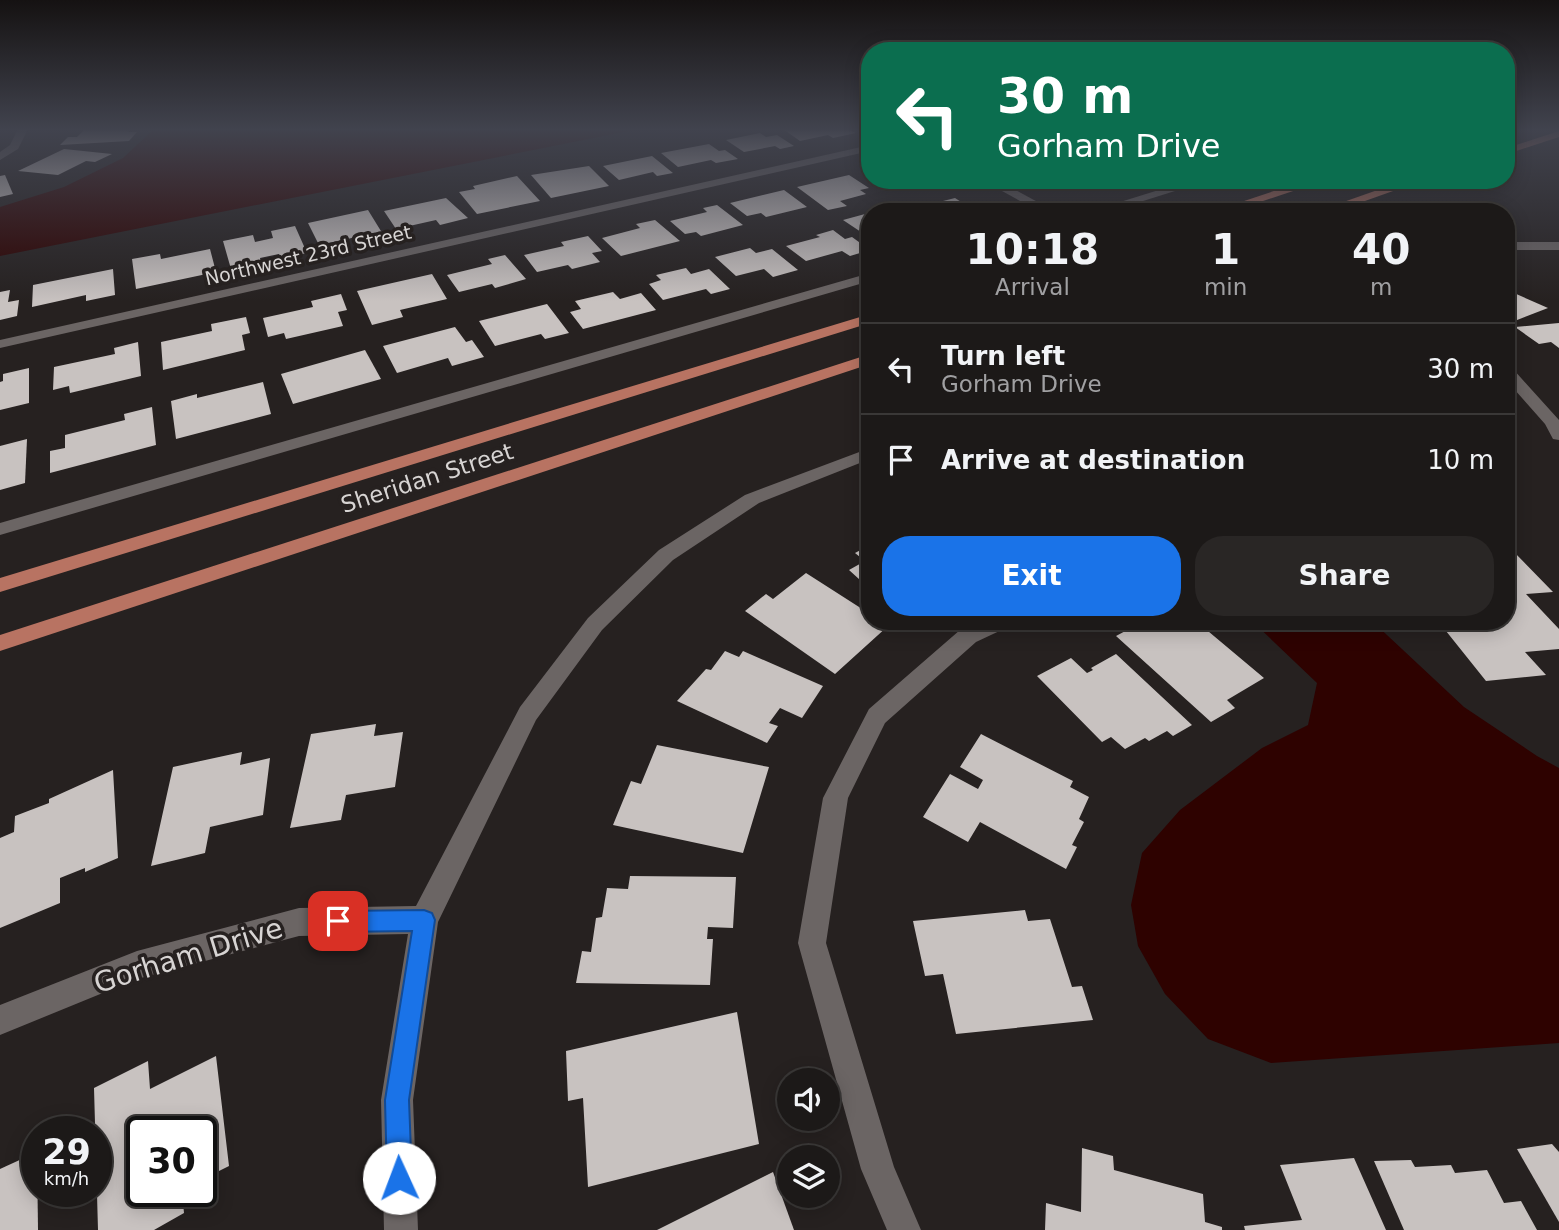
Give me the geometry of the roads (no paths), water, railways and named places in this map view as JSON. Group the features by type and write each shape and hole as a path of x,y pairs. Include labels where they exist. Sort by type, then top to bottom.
{"main road":[{"path":"1246,203 1291,189"},
{"path":"1348,203 1391,189"},
{"name":"Sheridan Street","path":"0,585 861,321"},
{"name":"Sheridan Street","path":"0,643 861,362"}],"street":[{"name":"Northwest 23rd Street","path":"0,344 700,186"},
{"path":"1005,189 1033,203"},
{"path":"1125,203 1173,189"},
{"path":"1515,246 1559,246"},
{"path":"0,530 861,280"},
{"path":"1515,381 1552,422 1559,435"},
{"path":"401,1230 397,1100 424,920 528,714 595,624 666,555 752,499 861,457"},
{"path":"904,1230 878,1169 812,943 836,798 877,716 968,636 981,630"},
{"name":"Gorham Drive","path":"0,1020 136,965 299,922 424,920"}]}
